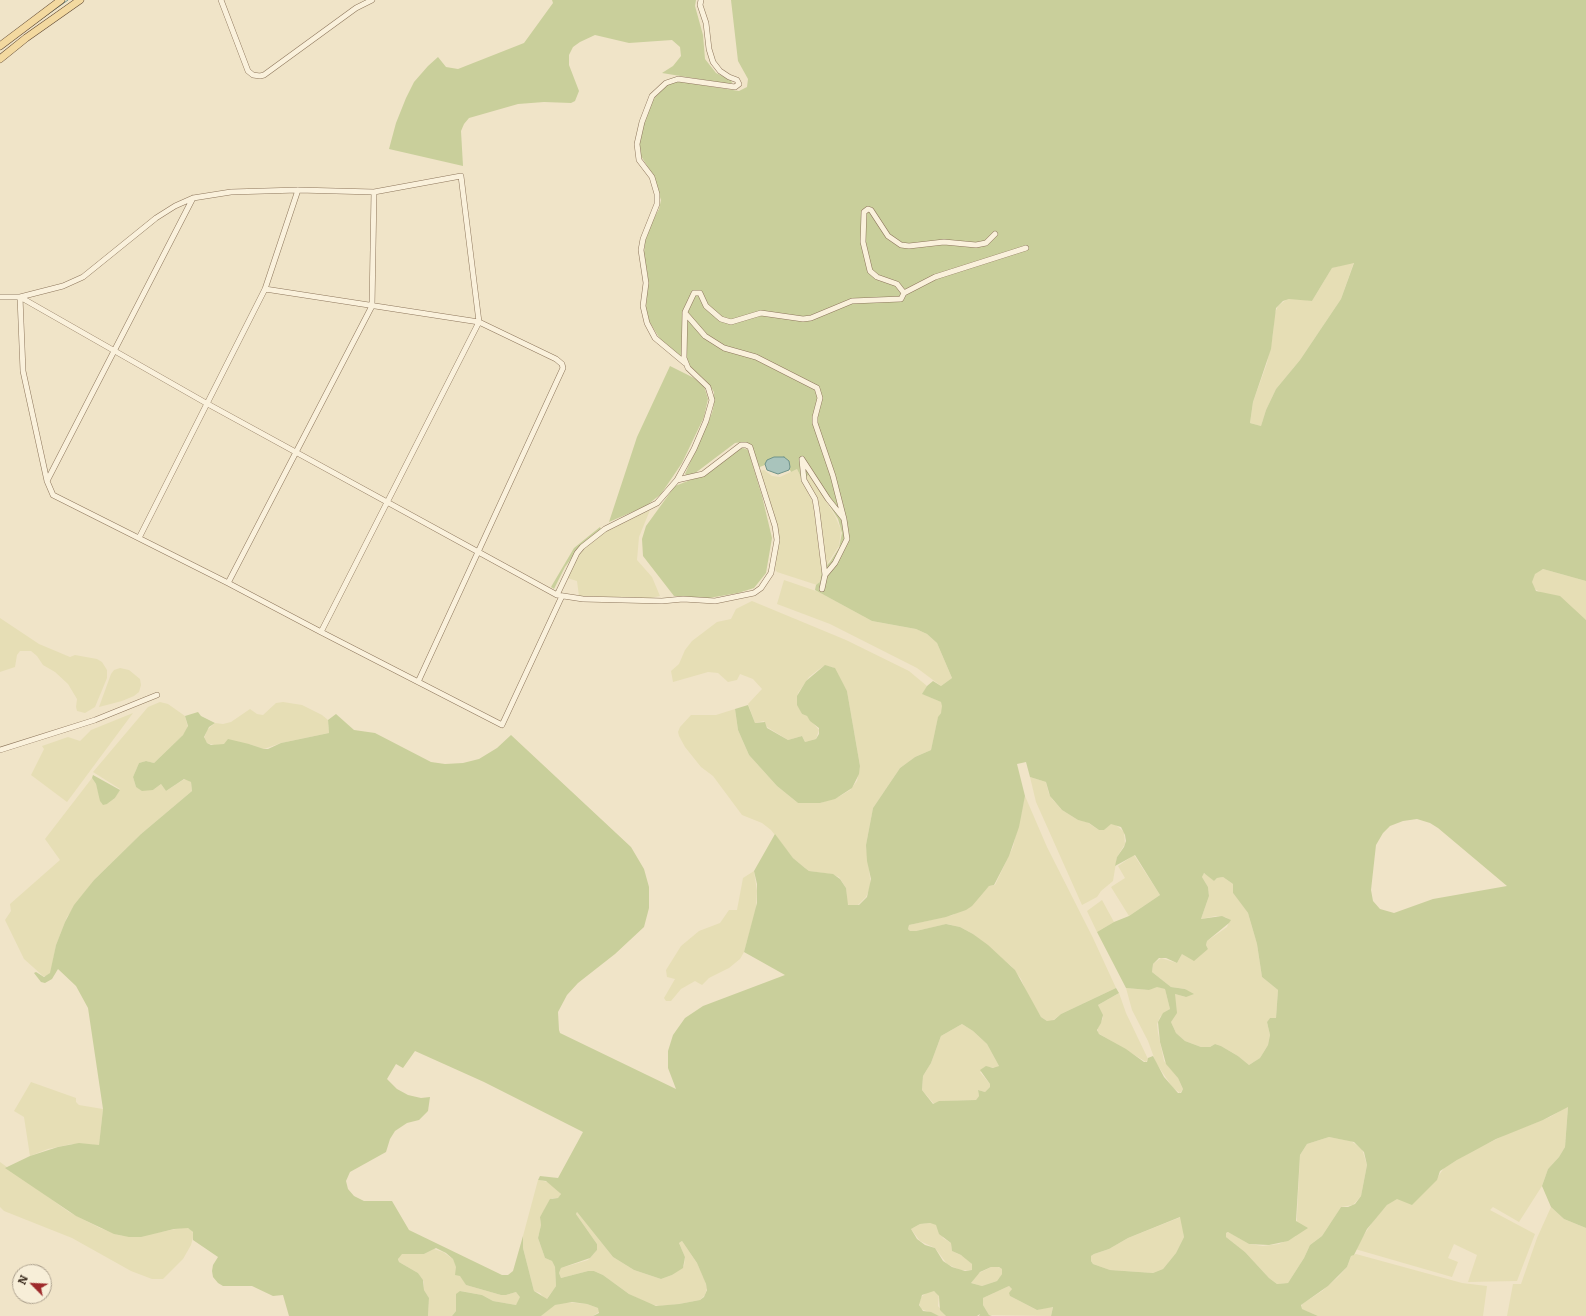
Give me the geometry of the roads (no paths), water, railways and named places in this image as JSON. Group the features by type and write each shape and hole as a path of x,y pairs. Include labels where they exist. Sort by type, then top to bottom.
{"main road":[{"path":"0,46 61,0"},
{"path":"0,59 26,38 80,0"}],"street":[{"path":"221,0 248,70 253,75 260,76 264,75 356,8 372,0"},
{"path":"20,297 23,371 47,481 53,495 228,583 502,725 577,553 582,547 605,529 656,504 677,480 687,463 706,421 712,400 708,387 688,368 685,363 655,338 647,322 644,306 646,283 641,250 642,239 657,204 658,194 652,177 639,160 637,144 642,122 652,96 666,83 678,79 735,87 739,84 737,80 723,74 713,62 709,48 706,23 700,5 701,0"},
{"path":"0,298 20,297 63,286 83,277 156,218 175,206 193,198 231,192 298,190 374,192 461,176 479,322 321,632"},
{"path":"139,538 265,289 298,190"},
{"path":"228,583 372,306 374,192"},
{"path":"47,481 193,198"},
{"path":"904,293 897,284 877,278 870,270 863,242 864,212 866,209 871,210 888,236 901,245 909,246 944,242 976,245 986,244 995,234"},
{"path":"685,363 685,312 694,294 697,292 700,293 706,306 720,319 731,322 761,313 803,319 811,318 852,301 899,300 902,298 904,293 935,277 1026,248"},
{"path":"265,289 479,322 556,359 563,368 418,682"},
{"path":"20,297 206,403 297,451 477,553 559,596 583,599 683,599 715,601 748,594 761,588 771,572 777,540 775,526 750,447 741,445 703,474 677,480"},
{"path":"685,312 705,336 724,348 756,357 817,388 820,398 815,423 834,476 847,539 835,563 825,575"},
{"path":"822,589 825,575 817,511 815,499 804,480 802,459 828,499 844,519"},
{"path":"0,750 95,720 157,695"}],"water":[{"path":"774,457 784,457 789,461 789,470 778,474 767,470 765,464 767,460"}],"waterway":[{"path":"33,25 68,0"}]}
